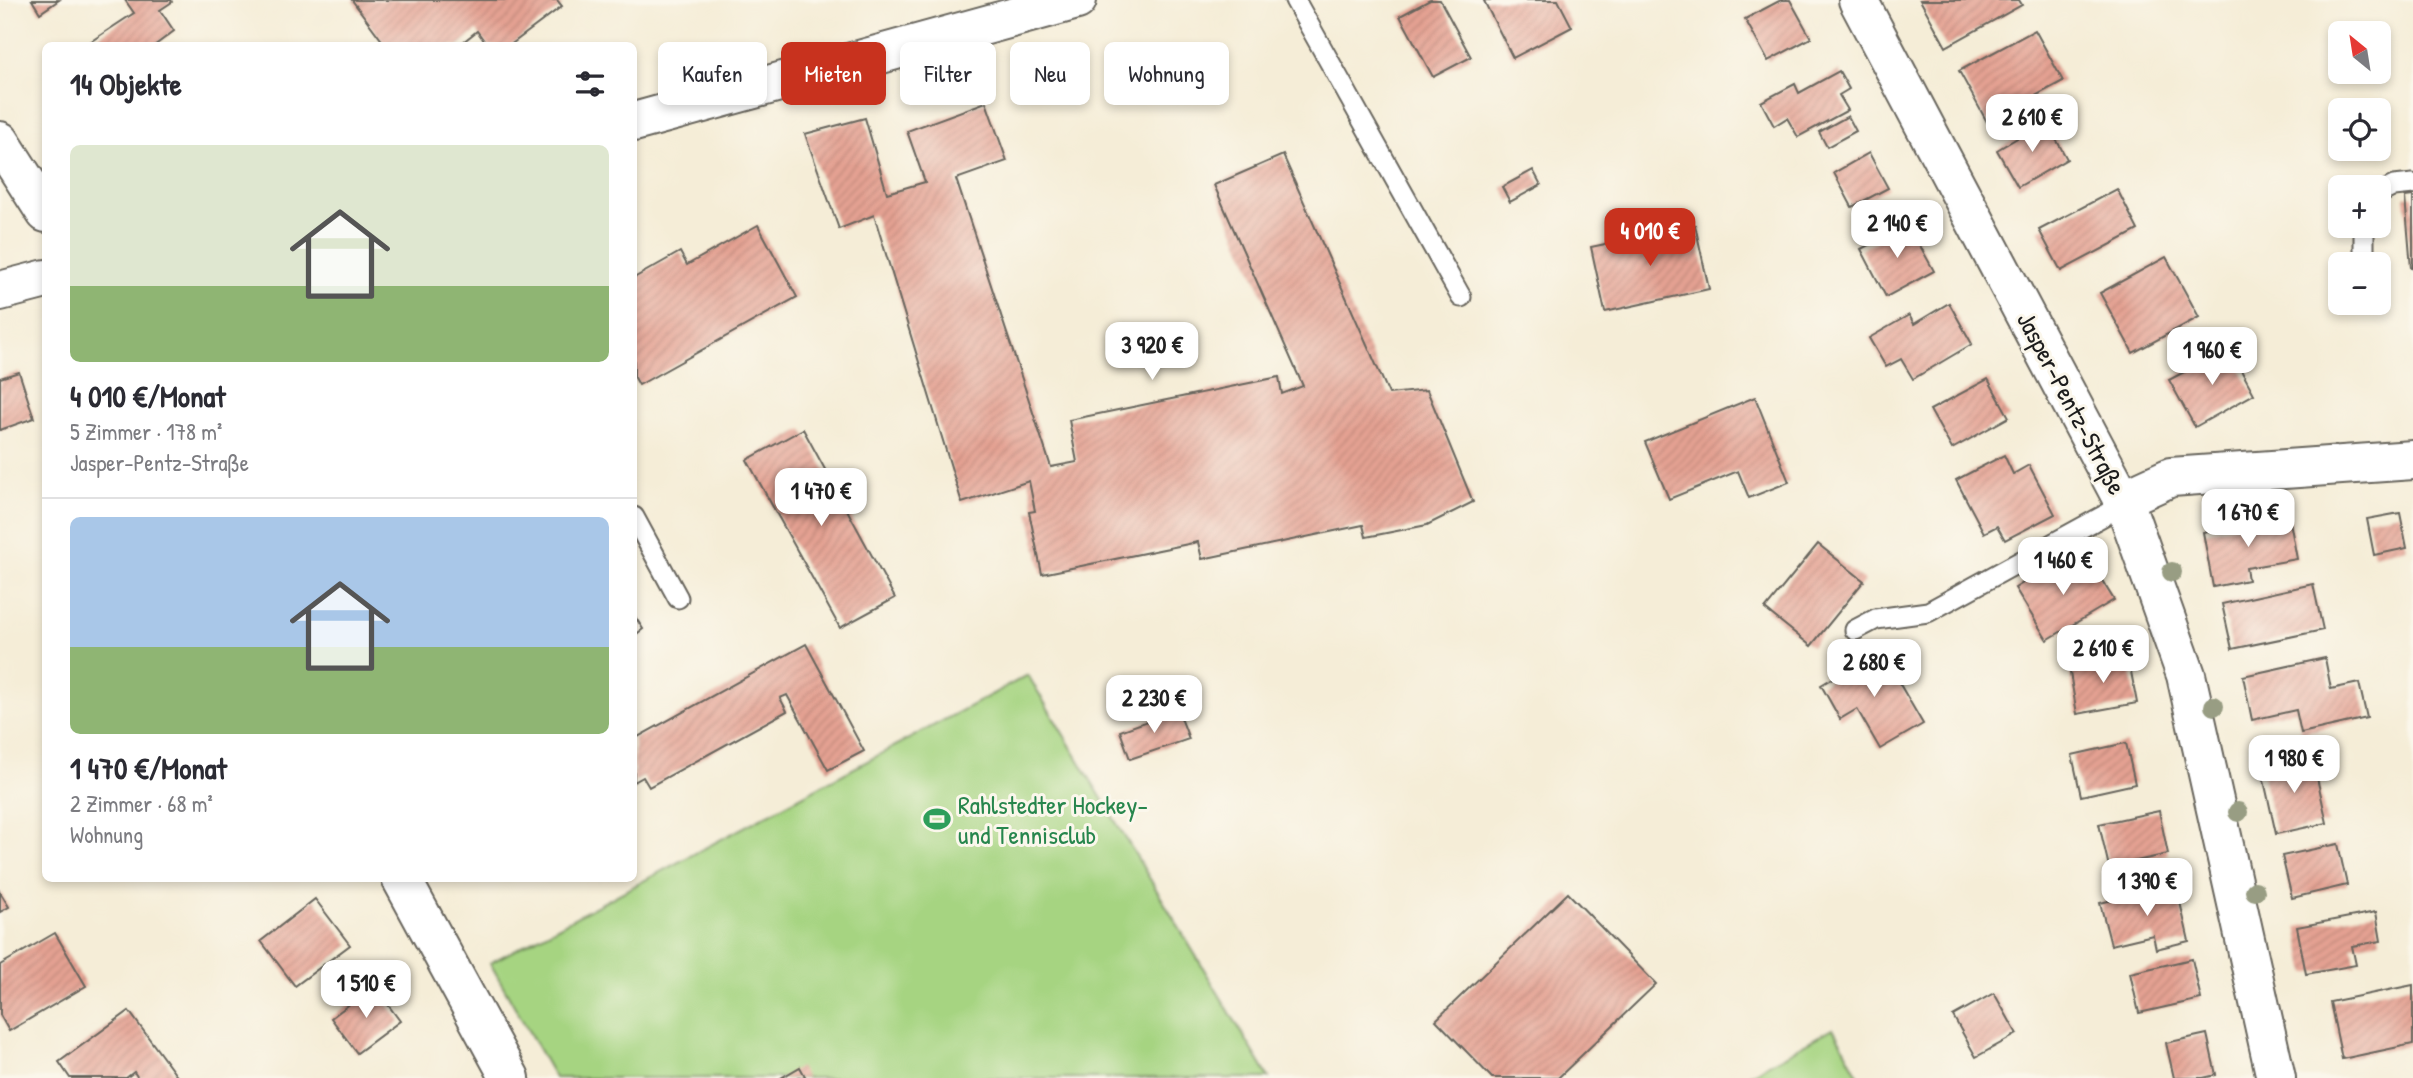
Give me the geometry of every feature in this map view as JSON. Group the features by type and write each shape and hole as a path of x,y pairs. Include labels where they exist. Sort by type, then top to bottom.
{"street":[{"path":"637,121 989,11 1077,0"},
{"name":"Jasper-Pentz-Straße","path":"1858,0 2124,501 2186,675 2276,1078"},
{"path":"0,141 42,207"},
{"path":"0,291 42,280"},
{"path":"2124,501 2171,477 2413,460"},
{"path":"403,882 510,1078"}],"lane":[{"path":"1295,0 1461,297"},
{"path":"2391,188 2413,184"},
{"path":"2364,238 2364,251"},
{"path":"1855,630 1876,619 1928,612 2124,501"},
{"path":"637,523 678,598"}],"green space":[{"name":"Rahlstedter Hockey- und Tennisclub","path":"1028,675 1269,1078 555,1078 490,963"},
{"path":"1833,1028 1860,1078 1744,1078"}],"building":[{"path":"32,0 59,0 40,13"},
{"path":"125,0 171,0 172,2 160,10 174,31 159,42 90,42 134,13"},
{"path":"352,0 557,0 562,6 514,42 485,42 477,31 463,42 383,42"},
{"path":"1430,0 1440,0 1471,57 1433,77 1400,16"},
{"path":"1558,0 1572,27 1513,58 1484,1"},
{"path":"1781,0 1790,0 1811,38 1768,61 1745,19"},
{"path":"1920,0 2019,0 2022,5 1946,47"},
{"path":"2035,30 2063,81 1987,122 1959,71"},
{"path":"1839,71 1849,89 1839,95 1848,110 1798,137 1787,118 1774,126 1761,102 1795,84 1799,93"},
{"path":"978,105 987,105 1007,161 956,179 1051,467 1077,462 1069,420 1279,377 1282,394 1303,386 1214,185 1283,155 1389,394 1427,390 1473,502 1427,525 1366,537 1363,525 1202,559 1198,542 1042,574 1029,512 1035,511 1029,481 962,503 874,215 839,229 805,134 865,118 887,193 925,182 907,131"},
{"path":"1848,116 1856,131 1827,147 1819,132"},
{"path":"2046,121 2067,159 2018,187 1997,150"},
{"path":"1869,153 1888,188 1852,207 1834,173"},
{"path":"1533,170 1541,185 1510,202 1502,187"},
{"path":"2117,189 2138,230 2061,271 2039,230"},
{"path":"2413,196 2413,268 2411,268 2405,197"},
{"path":"1908,224 1934,271 1886,297 1861,249"},
{"path":"758,225 797,297 639,385 637,276 680,252 687,265"},
{"path":"1695,225 1709,289 1605,312 1591,247"},
{"path":"2166,257 2199,317 2133,353 2100,293"},
{"path":"1949,303 1972,344 1913,379 1901,359 1886,367 1869,338 1909,315 1914,324"},
{"path":"2229,348 2254,394 2195,427 2169,380"},
{"path":"19,372 34,418 0,430 0,378"},
{"path":"1988,379 2009,417 1952,449 1930,410"},
{"path":"1755,397 1789,482 1749,498 1738,471 1669,499 1645,442"},
{"path":"803,429 895,598 840,628 747,460"},
{"path":"2004,455 2013,474 2029,465 2055,514 2005,540 1997,526 1984,533 1956,480"},
{"path":"2400,513 2407,548 2374,555 2367,519"},
{"path":"2289,516 2297,559 2246,568 2248,580 2213,587 2203,532"},
{"path":"1818,544 1864,581 1811,646 1765,609"},
{"path":"2059,561 2068,575 2090,561 2114,600 2047,640 2015,588"},
{"path":"2313,584 2323,630 2232,649 2222,604"},
{"path":"637,620 643,629 637,634"},
{"path":"806,644 864,751 828,770 787,695 780,698 787,711 649,787 643,777 637,780 637,737"},
{"path":"1880,650 1923,724 1880,749 1857,709 1840,719 1821,685"},
{"path":"2128,656 2137,703 2077,714 2069,667"},
{"path":"2325,658 2331,689 2359,683 2367,718 2301,733 2296,710 2252,720 2243,676"},
{"path":"1178,710 1189,739 1130,759 1120,731"},
{"path":"2126,743 2135,784 2081,796 2072,755"},
{"path":"2312,755 2327,823 2276,834 2261,767"},
{"path":"2159,811 2168,854 2109,867 2099,824"},
{"path":"2338,844 2347,885 2292,898 2282,856"},
{"path":"2176,885 2189,941 2156,949 2153,935 2111,945 2100,903"},
{"path":"0,892 9,907 0,912"},
{"path":"1568,893 1656,984 1558,1078 1492,1078 1436,1020"},
{"path":"315,899 350,945 295,986 261,941"},
{"path":"2376,912 2381,941 2352,946 2356,965 2306,974 2297,927"},
{"path":"55,933 86,986 9,1031 0,1015 0,965"},
{"path":"2192,959 2201,999 2139,1013 2130,973"},
{"path":"2413,985 2413,1044 2342,1059 2330,1002"},
{"path":"374,986 400,1021 357,1053 331,1018"},
{"path":"1994,993 2017,1034 1976,1057 1953,1016"},
{"path":"129,1011 178,1078 138,1078 134,1072 126,1078 70,1078 59,1062"},
{"path":"2207,1034 2216,1075 2174,1078 2166,1043"},
{"path":"800,1067 806,1078 781,1078"}],"place":[{"name":"Rahlstedter Hockey- und Tennisclub","path":"937,819"}]}
